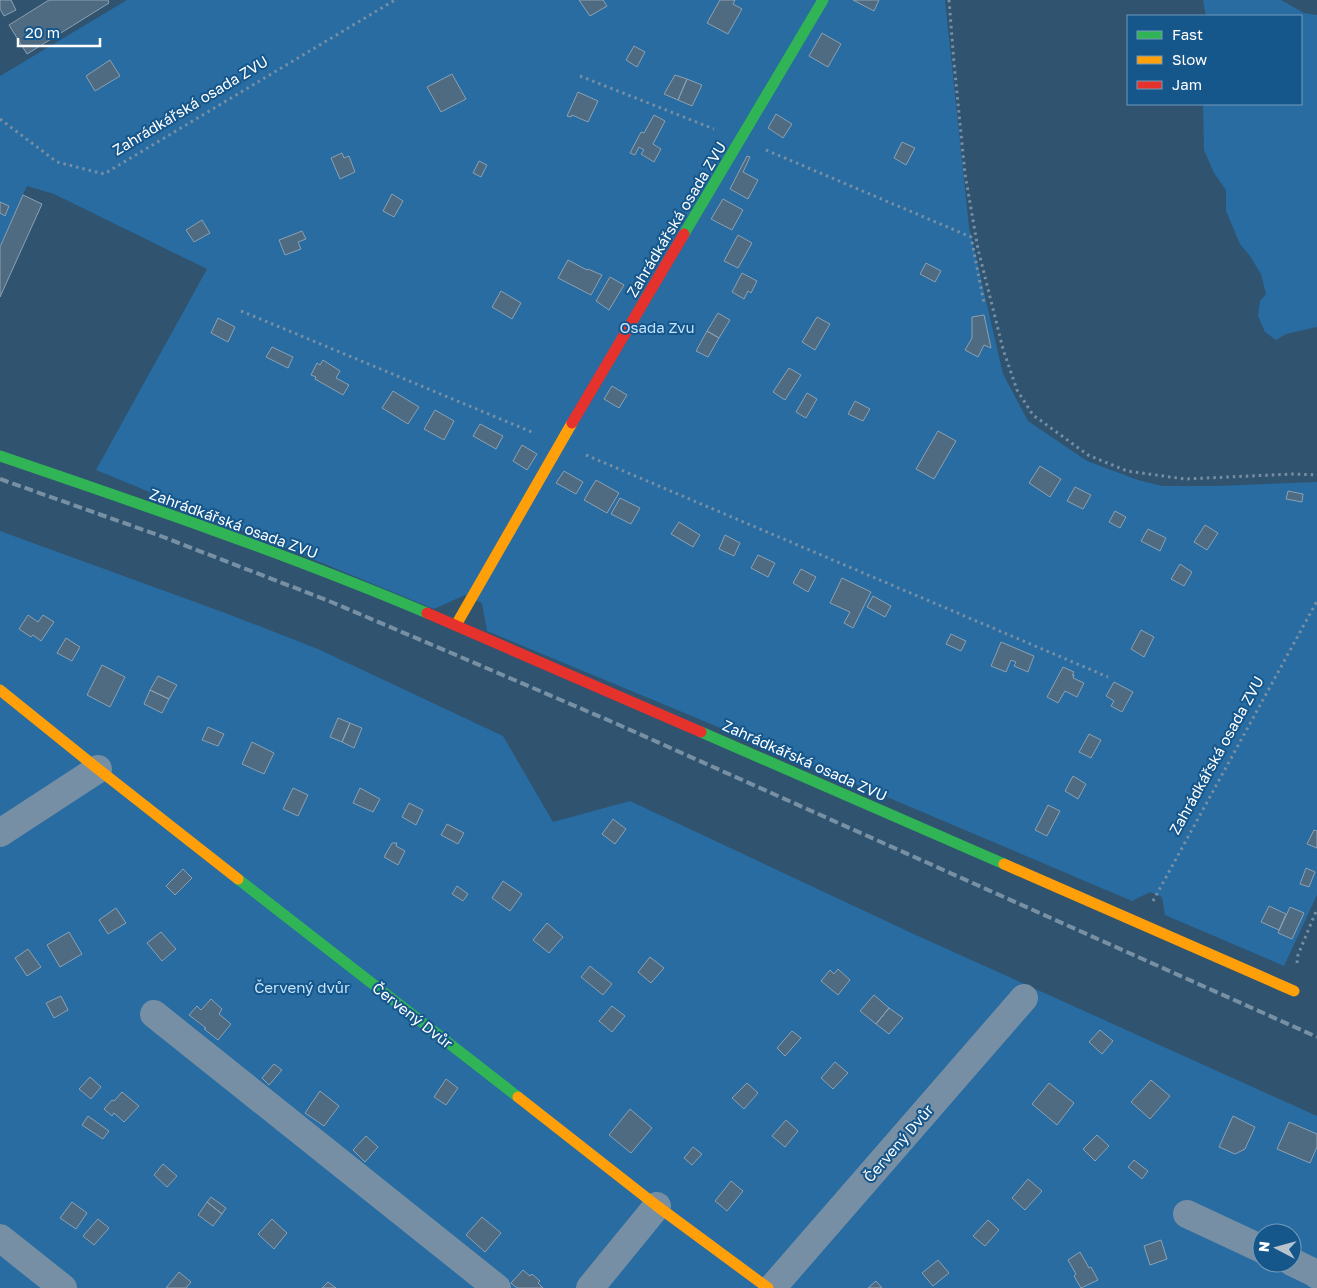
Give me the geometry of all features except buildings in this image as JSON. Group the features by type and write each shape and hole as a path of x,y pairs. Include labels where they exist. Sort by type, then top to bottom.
{"street":[{"name":"Zahrádkářská osada ZVU","path":"456,625 560,444 823,0"},
{"name":"Zahrádkářská osada ZVU","path":"0,456 209,528 456,625 1294,991"},
{"name":"Červený Dvůr","path":"0,690 98,769 657,1206 770,1288 1024,998"},
{"path":"0,833 98,769"},
{"path":"154,1014 497,1288"},
{"path":"590,1288 657,1206"},
{"path":"1187,1214 1252,1244"},
{"path":"0,1238 63,1288"},
{"path":"1302,1267 1317,1275"}],"path":[{"name":"Zahrádkářská osada ZVU","path":"0,119 57,162 104,174 395,0"},
{"path":"949,0 965,174 978,250 1003,349 1017,390 1033,415 1088,455 1127,471 1186,479 1293,474 1317,476"},
{"name":"Zahrádkářská osada ZVU","path":"580,76 740,139 971,237 984,304"},
{"path":"241,311 560,444 1108,677"},
{"name":"Zahrádkářská osada ZVU","path":"1142,923 1317,601"},
{"path":"1294,991 1298,955 1317,909"}],"green space":[{"name":"Osada Zvu","path":"127,0 945,0 969,227 1003,374 1028,421 1087,461 1138,480 1162,486 1317,482 1317,895 1284,966 1165,915 1162,897 1150,892 1132,901 487,631 482,603 465,595 434,609 96,470 207,269 54,194 27,186 0,246 0,76"},
{"path":"1281,0 1304,13 1317,15 1317,327 1286,334 1276,340 1265,332 1258,316 1260,301 1266,294 1261,274 1240,244 1226,211 1226,190 1214,173 1204,150 1203,105 1302,105 1302,15 1206,15 1203,1"},
{"name":"Červený dvůr","path":"0,531 228,614 318,649 503,736 553,822 630,801 918,936 1317,1116 1317,1288 0,1288"}],"railway":[{"path":"0,479 158,535 329,601 617,724 1317,1037"}],"traffic: fast":[{"path":"684,234 823,0"},
{"path":"0,456 268,550 427,613"},
{"path":"701,732 1004,864"},
{"path":"238,879 518,1097"}],"traffic: slow":[{"path":"456,625 572,423"},
{"path":"0,690 238,879"},
{"path":"1004,864 1294,991"},
{"path":"518,1097 657,1206 768,1288"}],"traffic: jam":[{"path":"572,423 684,234"},
{"path":"427,613 701,732"}]}
